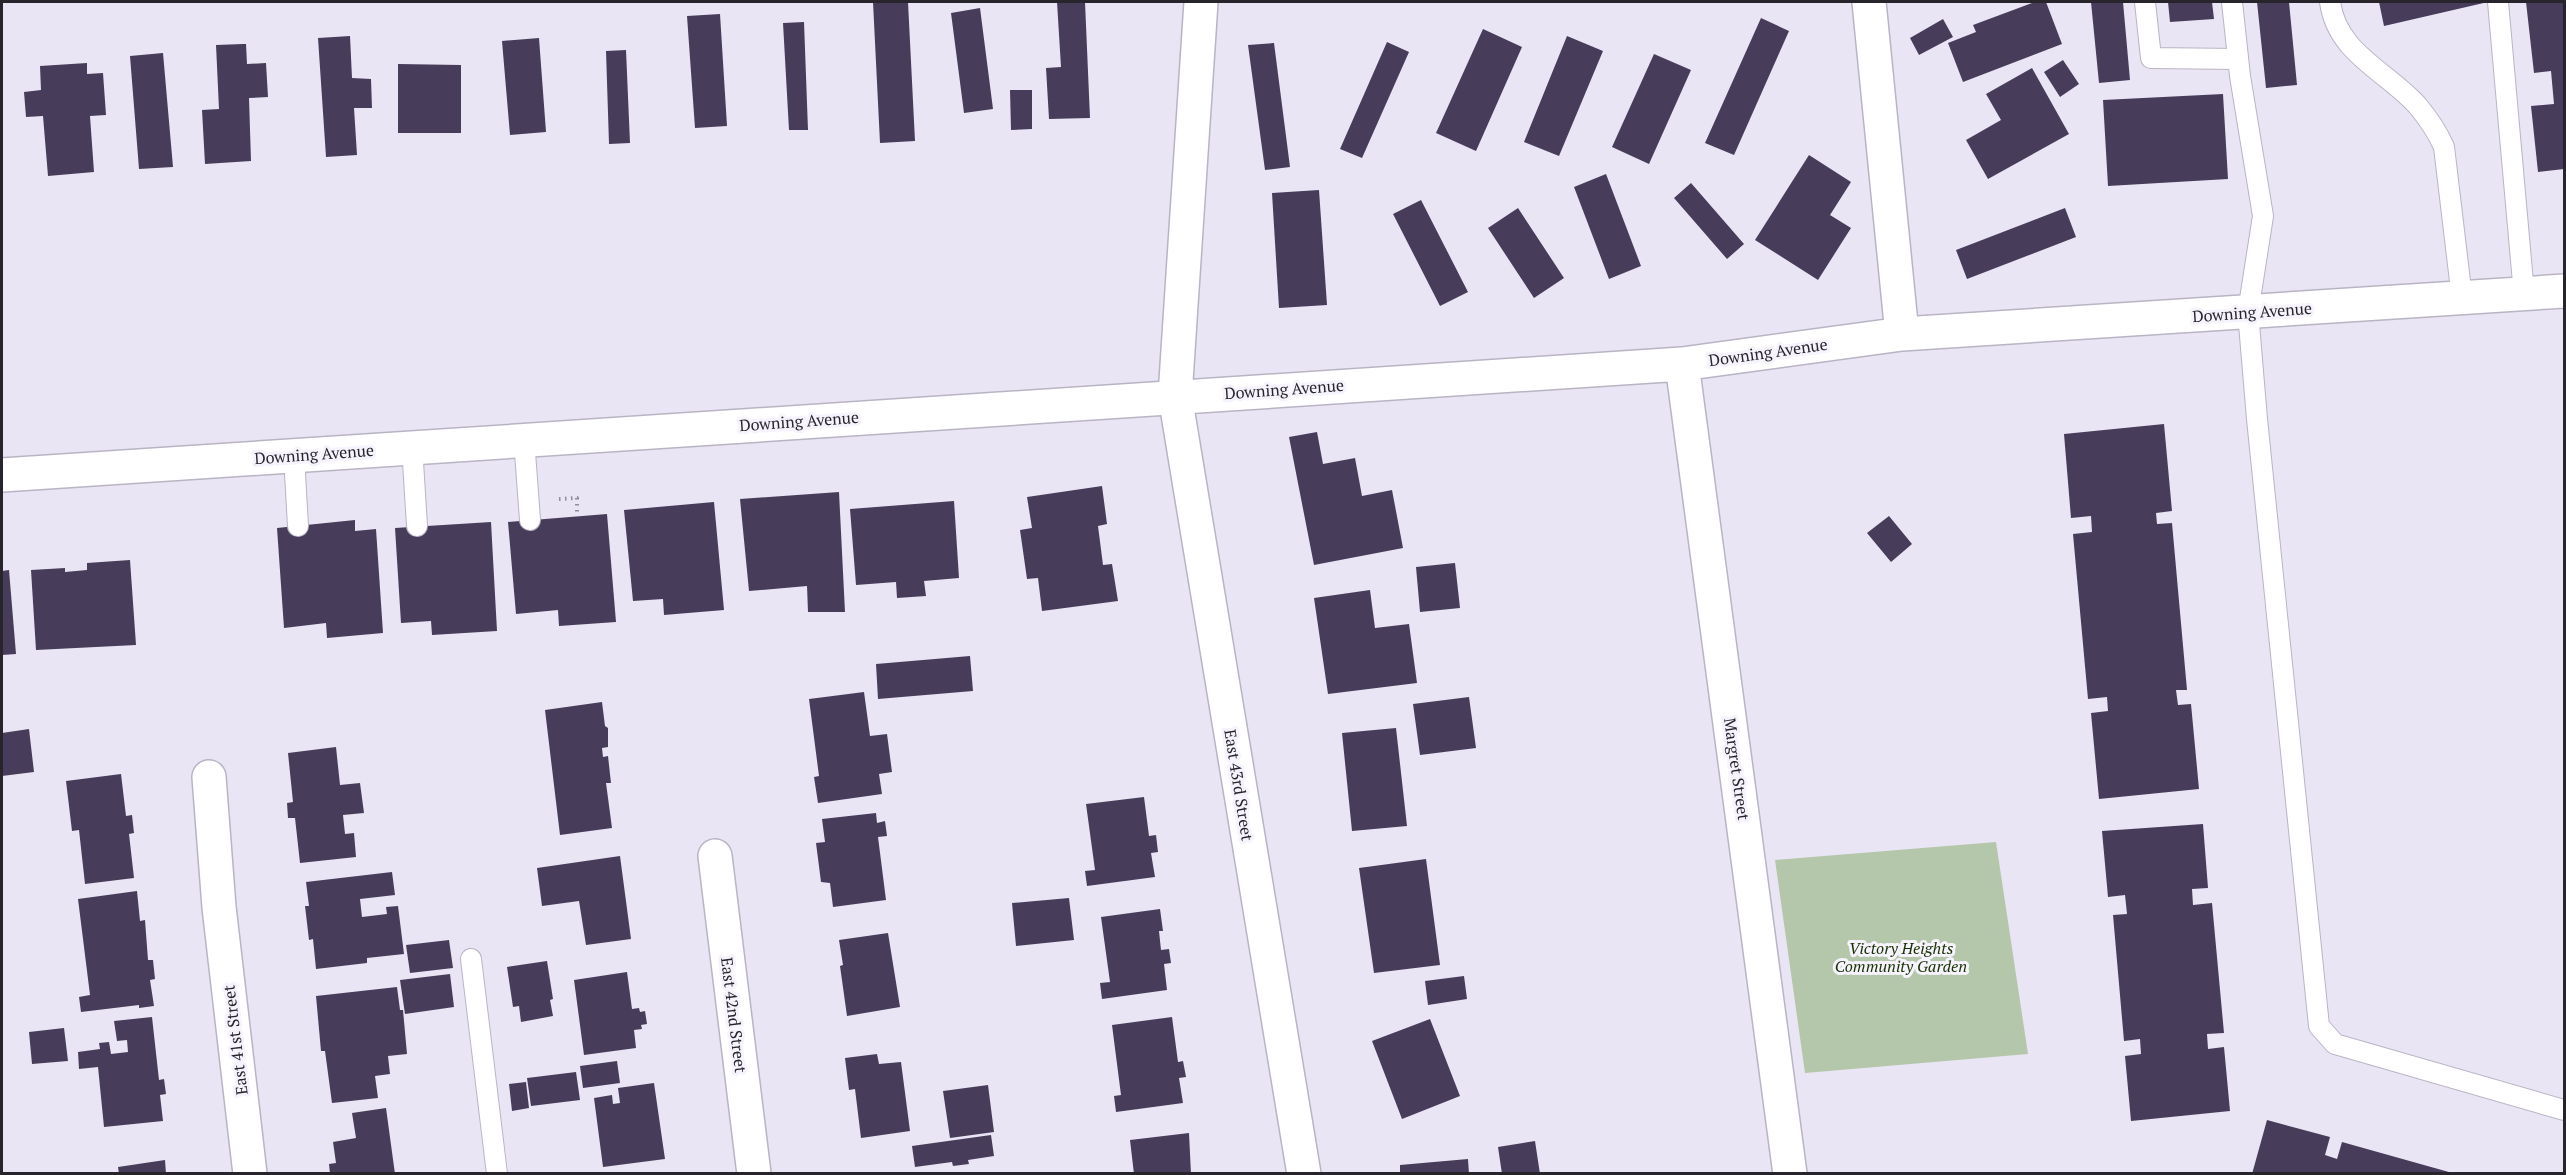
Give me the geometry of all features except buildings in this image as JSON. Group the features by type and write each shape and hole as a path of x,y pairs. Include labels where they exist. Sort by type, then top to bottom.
{"street":[{"name":"East 43rd Street","path":"1201,2 1175,396 1304,1173"},
{"path":"1869,2 1902,334"},
{"name":"Downing Avenue","path":"2,475 412,446 1682,364 1902,334 2565,291"},
{"name":"Margret Street","path":"1682,364 1790,1173"},
{"name":"East 41st Street","path":"209,777 219,908 250,1173"},
{"name":"East 42nd Street","path":"715,856 753,1173"}],"lane":[{"path":"2145,2 2151,58 2238,59"},
{"path":"2232,2 2238,59 2263,216 2248,312 2319,1026 2335,1044 2565,1110"},
{"path":"2330,2 2332,19 2344,40 2416,104 2439,136 2444,147 2462,298"},
{"path":"2498,2 2524,294"},
{"path":"524,439 530,520"},
{"path":"412,446 417,526"},
{"path":"294,456 298,526"},
{"path":"471,958 497,1173"}],"green space":[{"name":"Victory Heights Community Garden","path":"1996,842 2028,1054 1805,1073 1775,860"}]}
